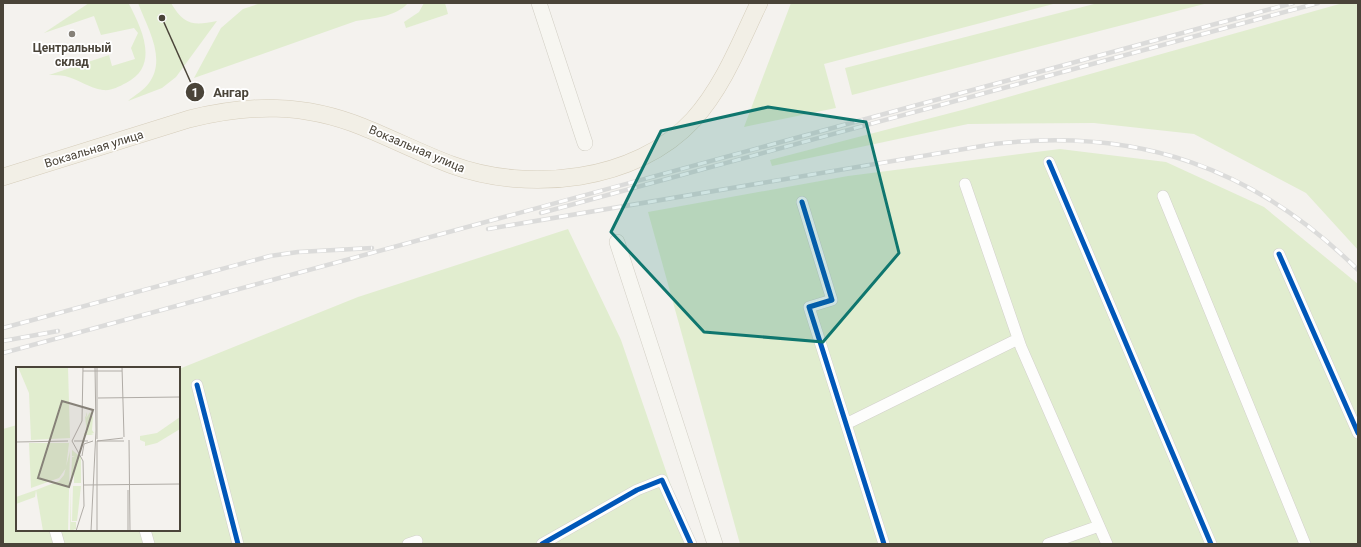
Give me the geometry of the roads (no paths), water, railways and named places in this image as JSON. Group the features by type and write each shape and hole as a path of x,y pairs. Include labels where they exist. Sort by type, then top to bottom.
{"main road":[{"path":"539,3 585,143"},
{"name":"Вокзальная улица","path":"3,177 218,112 262,107 286,108 339,118 363,126 453,166 485,174 538,180 580,177 600,172 642,156 668,142 689,124 704,106 715,89 759,3"},
{"path":"617,242 714,544"}],"street":[{"path":"1049,162 1211,544"},
{"path":"965,184 1018,339 1107,544"},
{"path":"1162,196 1305,544"},
{"path":"802,202 832,300 809,306 884,544"},
{"path":"1279,254 1358,433"},
{"path":"846,424 1018,339"},
{"path":"197,385 238,544"},
{"path":"542,544 637,490 662,480 691,544"},
{"path":"1048,544 1099,526"},
{"path":"55,531 59,544"},
{"path":"145,531 149,544"}],"railway":[{"path":"3,353 1293,3"},
{"path":"541,213 1318,3"},
{"path":"488,229 994,144 1047,140 1097,142 1145,150 1191,162 1236,181 1278,205 1319,235 1358,270"},
{"path":"3,328 270,256 298,252 372,248"},
{"path":"3,341 58,331"}],"place":[{"name":"Ангар","path":"162,18"},
{"name":"Центральный склад","path":"72,34"}]}
